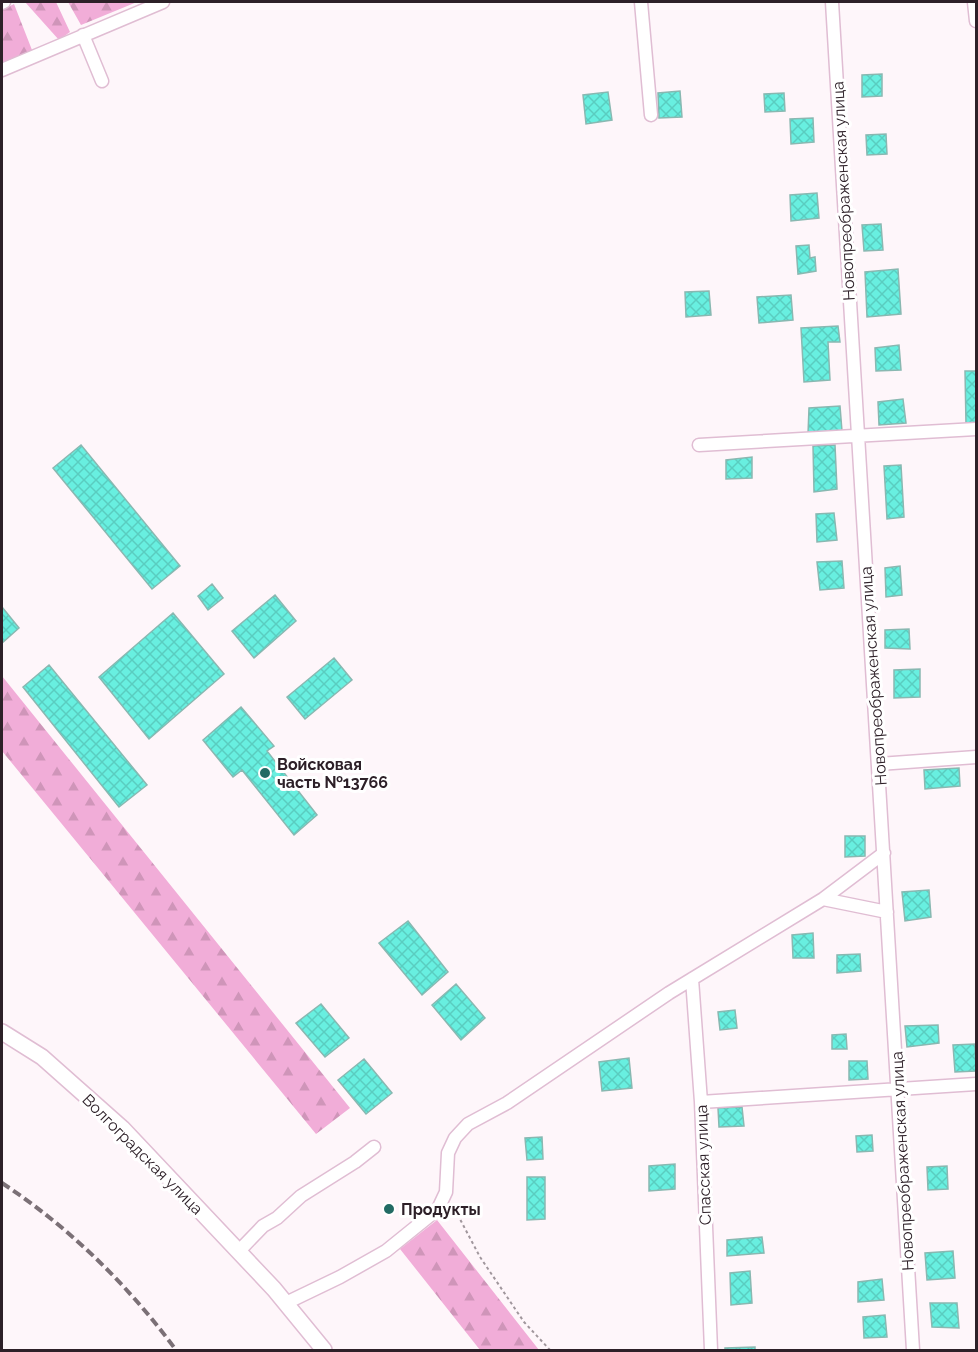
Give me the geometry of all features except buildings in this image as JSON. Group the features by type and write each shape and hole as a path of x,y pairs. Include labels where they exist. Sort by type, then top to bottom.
{"main road":[{"name":"Волгоградская улица","path":"2,1032 42,1057 122,1128 274,1288 324,1350"}],"street":[{"path":"2,70 163,2"},
{"path":"641,2 651,115"},
{"name":"Новопреображенская улица","path":"832,2 914,1350"},
{"path":"974,2 976,21"},
{"path":"83,34 102,81"},
{"path":"699,445 976,429"},
{"path":"879,764 976,757"},
{"path":"286,1303 340,1277 386,1251 438,1209 446,1192 448,1153 454,1137 468,1124 507,1103 692,979 823,899 884,853"},
{"path":"823,899 888,912"},
{"name":"Спасская улица","path":"692,979 701,1102 711,1350"},
{"path":"701,1102 976,1084"},
{"path":"238,1251 263,1226 277,1218 301,1196 355,1162 374,1147"}],"path":[{"path":"446,1192 480,1257 524,1322 550,1350"}],"green space":[{"path":"25,2 56,2 70,32 59,40"},
{"path":"68,2 137,2 81,25"},
{"path":"14,4 32,50 2,64 2,10"},
{"path":"2,676 350,1108 316,1134 2,751"},
{"path":"437,1220 539,1350 480,1350 400,1249"}],"railway":[{"path":"2,1183 74,1238 118,1280 176,1350"}],"place":[{"name":"Войсковая часть №13766","path":"265,773"},
{"name":"Продукты","path":"389,1209"}]}
